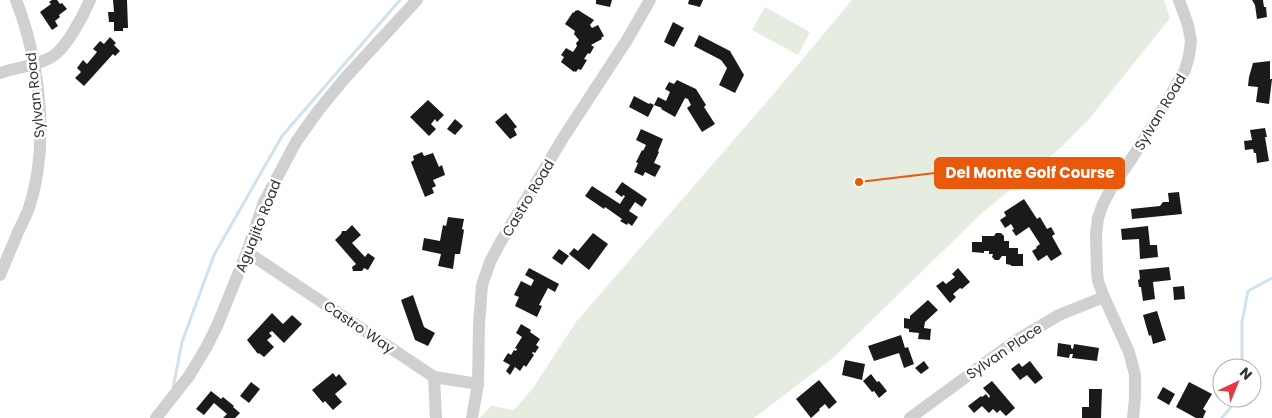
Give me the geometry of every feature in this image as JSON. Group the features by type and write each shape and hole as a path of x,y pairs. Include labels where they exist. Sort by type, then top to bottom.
{"street":[{"name":"Sylvan Road","path":"0,275 29,208 38,172 40,152 40,121 34,64 16,0"},
{"path":"0,73 34,64 53,56 66,44 90,0"},
{"name":"Aguajito Road","path":"156,418 189,376 218,326 264,202 296,142 318,111 346,78 417,0"},
{"name":"Castro Road","path":"472,418 478,384 482,285 490,262 500,242 627,40 650,0"},
{"name":"Sylvan Road","path":"1133,418 1135,375 1128,352 1098,281 1096,271 1096,235 1098,218 1112,187 1141,144 1185,70 1189,56 1190,41 1188,25 1179,0"},
{"name":"Castro Way","path":"247,252 434,377 478,384"},
{"name":"Sylvan Place","path":"910,418 1015,341 1059,315 1104,297"},
{"path":"434,377 436,418"}],"shaded area":[{"path":"852,0 1164,0 1170,18 1089,119 1057,151 982,213 834,357 754,418 480,418 491,406 514,410 533,388 576,322 771,97"},
{"path":"765,7 810,32 798,55 752,30"}],"building":[{"path":"57,0 60,4 62,3 67,9 59,15 60,17 55,21 58,26 52,30 40,12 51,4 49,2"},
{"path":"113,0 127,0 128,28 123,28 123,31 114,31 114,22 109,22 108,12 114,12"},
{"path":"596,0 612,0 610,7 596,4"},
{"path":"689,0 703,0 700,7 688,4"},
{"path":"1252,0 1263,0 1267,17 1257,19 1255,5"},
{"path":"578,10 594,20 590,25 592,28 598,25 604,36 591,45 594,47 584,59 587,60 581,70 578,69 574,72 561,62 564,57 561,55 566,48 573,52 577,46 576,43 579,40 574,34 575,31 565,24 573,12"},
{"path":"673,22 684,28 674,47 664,42"},
{"path":"699,35 730,51 744,75 735,93 719,85 727,68 721,60 694,46"},
{"path":"110,37 120,51 115,56 113,54 84,86 75,78 81,72 77,68 83,60 87,64 97,52 93,49 100,41 104,44"},
{"path":"1270,61 1270,79 1272,79 1269,104 1256,102 1258,87 1248,86 1253,63"},
{"path":"677,80 696,89 706,105 704,107 715,124 702,132 687,108 691,105 688,99 685,98 675,117 654,105 658,97 666,101 670,92 665,89 669,82 674,84"},
{"path":"634,96 654,105 648,117 629,107"},
{"path":"428,100 444,115 437,122 435,119 431,124 436,129 429,136 410,117"},
{"path":"506,113 517,127 514,129 517,135 510,139 495,122"},
{"path":"455,119 463,126 455,135 447,129"},
{"path":"1265,128 1269,161 1257,163 1256,153 1254,153 1253,149 1245,150 1244,141 1252,140 1250,130"},
{"path":"641,129 663,139 654,163 661,166 655,177 645,172 643,176 634,172 638,163 636,162 646,145 636,140"},
{"path":"422,152 424,156 433,153 439,167 442,165 445,175 433,180 436,186 432,188 434,193 425,197 411,162 414,160 413,156"},
{"path":"622,182 647,199 642,207 635,202 629,211 638,217 632,226 620,221 622,219 585,196 592,186 620,204 625,196 623,195 622,197 615,192"},
{"path":"1179,192 1182,214 1132,219 1131,209 1160,206 1163,202 1169,202 1168,193"},
{"path":"1024,199 1037,219 1040,217 1047,229 1051,227 1055,234 1052,236 1062,254 1051,261 1047,255 1038,261 1032,251 1040,244 1029,227 1016,236 1011,224 1005,228 1000,220 1006,216 1004,212"},
{"path":"448,217 464,219 460,254 455,254 453,269 438,266 441,254 422,250 424,238 440,241 443,225 446,226"},
{"path":"352,225 361,235 352,243 365,257 368,253 375,258 368,270 364,268 362,271 353,271 352,267 356,264 335,240 342,231 346,231"},
{"path":"1148,226 1150,245 1157,245 1158,257 1140,259 1139,239 1122,240 1121,229"},
{"path":"593,233 608,244 589,270 569,254 574,248 578,251"},
{"path":"996,233 1001,233 1004,236 1004,241 1009,241 1009,248 1018,248 1018,254 1023,254 1023,266 1006,264 1006,256 995,260 992,257 993,254 989,254 989,251 984,251 984,253 972,252 972,242 982,242 982,236 994,236"},
{"path":"559,249 569,256 562,265 552,258"},
{"path":"1169,267 1171,280 1153,282 1155,299 1143,301 1138,280 1140,279 1139,270"},
{"path":"529,268 559,284 555,292 548,288 539,305 542,306 537,317 515,306 519,297 514,295 521,281 531,286 534,280 525,275"},
{"path":"958,268 970,282 953,294 956,297 950,303 936,286 943,281 946,284 955,277 952,274"},
{"path":"1184,286 1185,299 1174,300 1173,287"},
{"path":"413,295 424,327 435,333 428,346 415,340 401,300"},
{"path":"928,300 938,310 925,322 924,328 931,329 930,340 918,339 919,333 909,332 909,329 904,328 904,318 910,319 910,316"},
{"path":"1157,311 1166,340 1153,344 1143,315"},
{"path":"272,313 283,324 292,315 302,324 284,343 272,331 269,333 272,336 267,340 274,347 264,357 258,354 247,340"},
{"path":"521,324 540,339 536,345 539,347 535,353 532,353 534,355 526,367 524,365 520,371 515,367 510,375 506,371 510,365 503,361 508,353 511,355 517,349 515,348 522,337 516,333"},
{"path":"901,335 905,348 908,347 914,364 904,368 899,353 874,361 868,346"},
{"path":"1058,343 1071,345 1073,349 1074,344 1099,348 1097,361 1072,358 1073,354 1070,354 1069,358 1057,356"},
{"path":"845,360 865,364 862,380 842,375"},
{"path":"924,361 929,368 921,374 915,368"},
{"path":"1030,361 1043,378 1035,384 1027,375 1020,380 1011,369 1019,363 1022,367"},
{"path":"333,373 336,377 339,374 347,384 335,394 342,402 333,410 325,401 323,403 312,390"},
{"path":"871,374 887,391 879,398 863,381"},
{"path":"819,380 837,402 829,409 825,404 811,418 796,399"},
{"path":"992,381 1015,408 1006,416 1000,410 997,413 993,409 989,413 982,406 974,413 968,406 986,394 989,398 990,396 983,388"},
{"path":"251,382 260,389 249,403 240,396"},
{"path":"1189,382 1212,394 1203,409 1206,411 1203,418 1196,418 1176,407"},
{"path":"1163,387 1175,394 1169,405 1157,398"},
{"path":"1089,389 1102,389 1101,418 1082,418 1082,407 1089,407"},
{"path":"211,391 221,399 223,397 240,413 235,418 223,418 227,414 214,403 204,415 196,409"}],"waterway":[{"path":"173,388 182,342 214,255 282,136 400,0"},
{"path":"1242,358 1242,322 1248,291 1272,278"},
{"path":"1222,418 1230,408"}],"place":[{"name":"Del Monte Golf Course","path":"859,182"}]}
